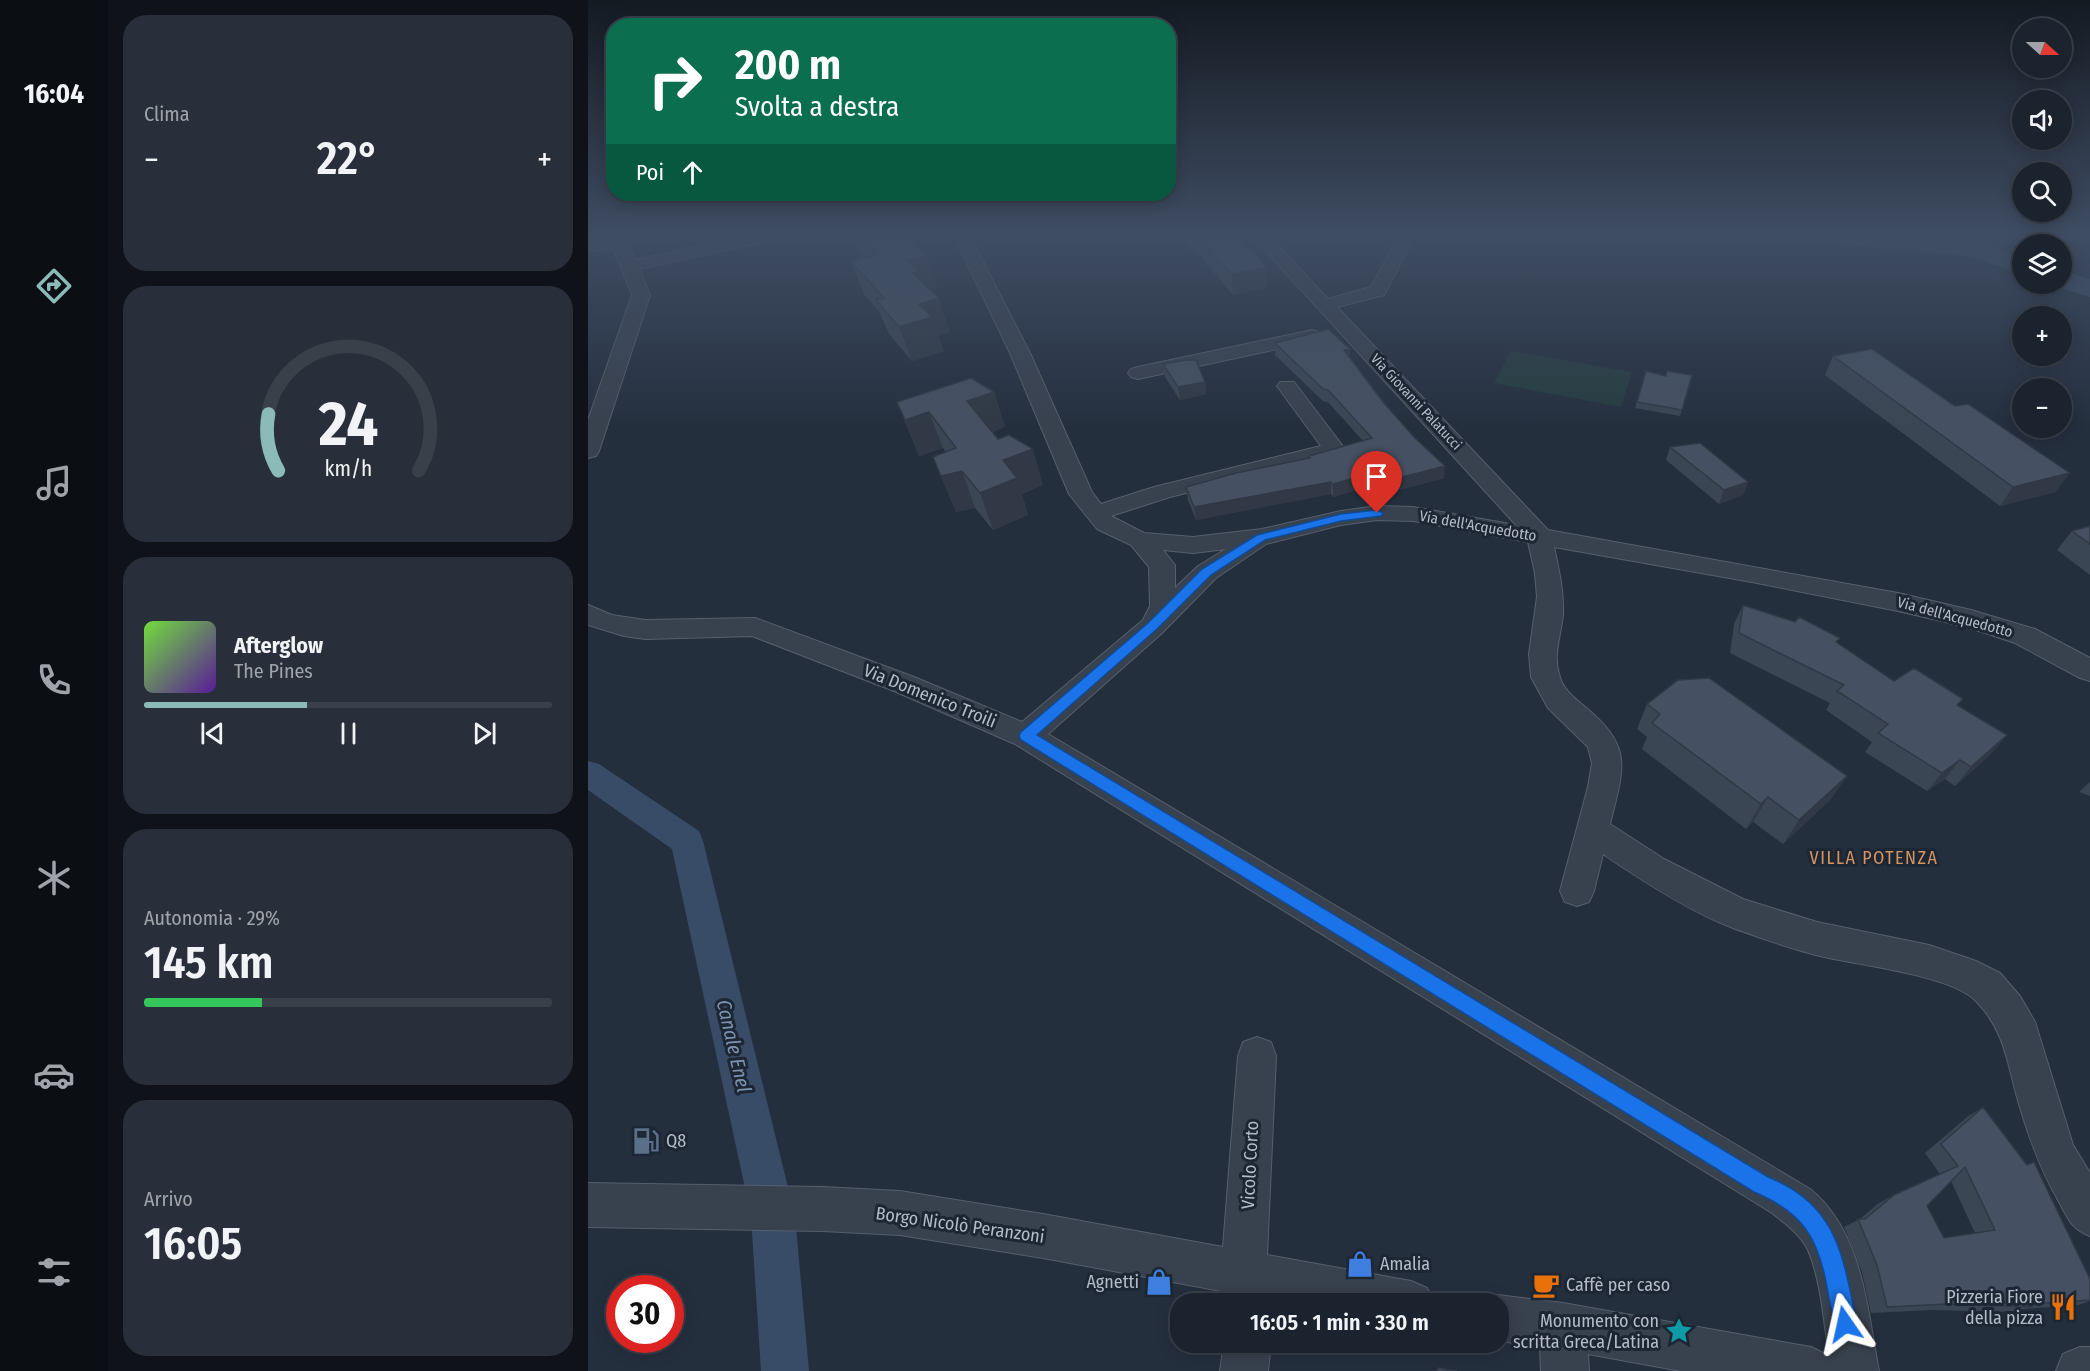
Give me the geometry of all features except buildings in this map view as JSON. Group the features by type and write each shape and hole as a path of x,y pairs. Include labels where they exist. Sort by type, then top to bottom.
{"street":[{"path":"588,451 608,397 638,300"},
{"name":"Via dell'Acquedotto","path":"994,300 1020,353 1080,494 1105,524 1140,540 1193,545 1262,537 1341,518 1377,513 1413,514 1752,574 1971,619 2025,636 2090,671"},
{"name":"Via Giovanni Palatucci","path":"1319,300 1540,536"},
{"path":"1325,306 1346,300"},
{"path":"1138,373 1346,328"},
{"path":"1096,513 1161,492 1334,449 1287,386"},
{"path":"1478,525 1502,513 1507,499"},
{"path":"1540,536 1541,551 1550,582 1549,618 1542,646 1544,676 1552,696 1566,711 1601,740 1607,762 1577,891"},
{"path":"1026,736 1153,626 1207,572 1262,537"},
{"path":"1140,540 1162,565 1163,606 1153,626"},
{"name":"Via Domenico Troili","path":"588,614 603,623 645,629 754,627 904,684 1026,736 1761,1185 1780,1192 1805,1211 1823,1234 1834,1265 1855,1371"},
{"path":"1592,830 1652,869 1734,912 1817,939 1929,962 1963,973 1987,986 2007,1009 2021,1036 2038,1102 2056,1156 2090,1214"},
{"name":"Vicolo Corto","path":"1251,1284 1257,1056"},
{"name":"Borgo Nicolò Peranzoni","path":"588,1205 822,1209 900,1213 1043,1236 1251,1284 1323,1293"},
{"path":"1509,1319 1563,1326 1811,1371"},
{"path":"1563,1326 1565,1371"},
{"path":"1244,1371 1246,1353"},
{"path":"2080,1371 2090,1371"}],"green space":[{"path":"1511,351 1632,372 1621,407 1494,383"}],"waterway":[{"name":"Canale Enel","path":"588,773 687,841 773,1216 785,1371"}],"place":[{"name":"Q8","path":"646,1141"},
{"name":"Amalia","path":"1360,1264"},
{"name":"Agnetti","path":"1159,1282"},
{"name":"Caffè per caso","path":"1546,1285"},
{"name":"Pizzeria Fiore della pizza","path":"2063,1307"},
{"name":"Monumento con scritta Greca/Latina","path":"1679,1331"}],"district":[{"name":"VILLA POTENZA","path":"1874,858"}],"route":[{"path":"1377,513 1341,518 1262,537 1207,572 1153,626 1026,736 1761,1185 1780,1192 1805,1211 1823,1234 1834,1265 1845,1324"}]}
